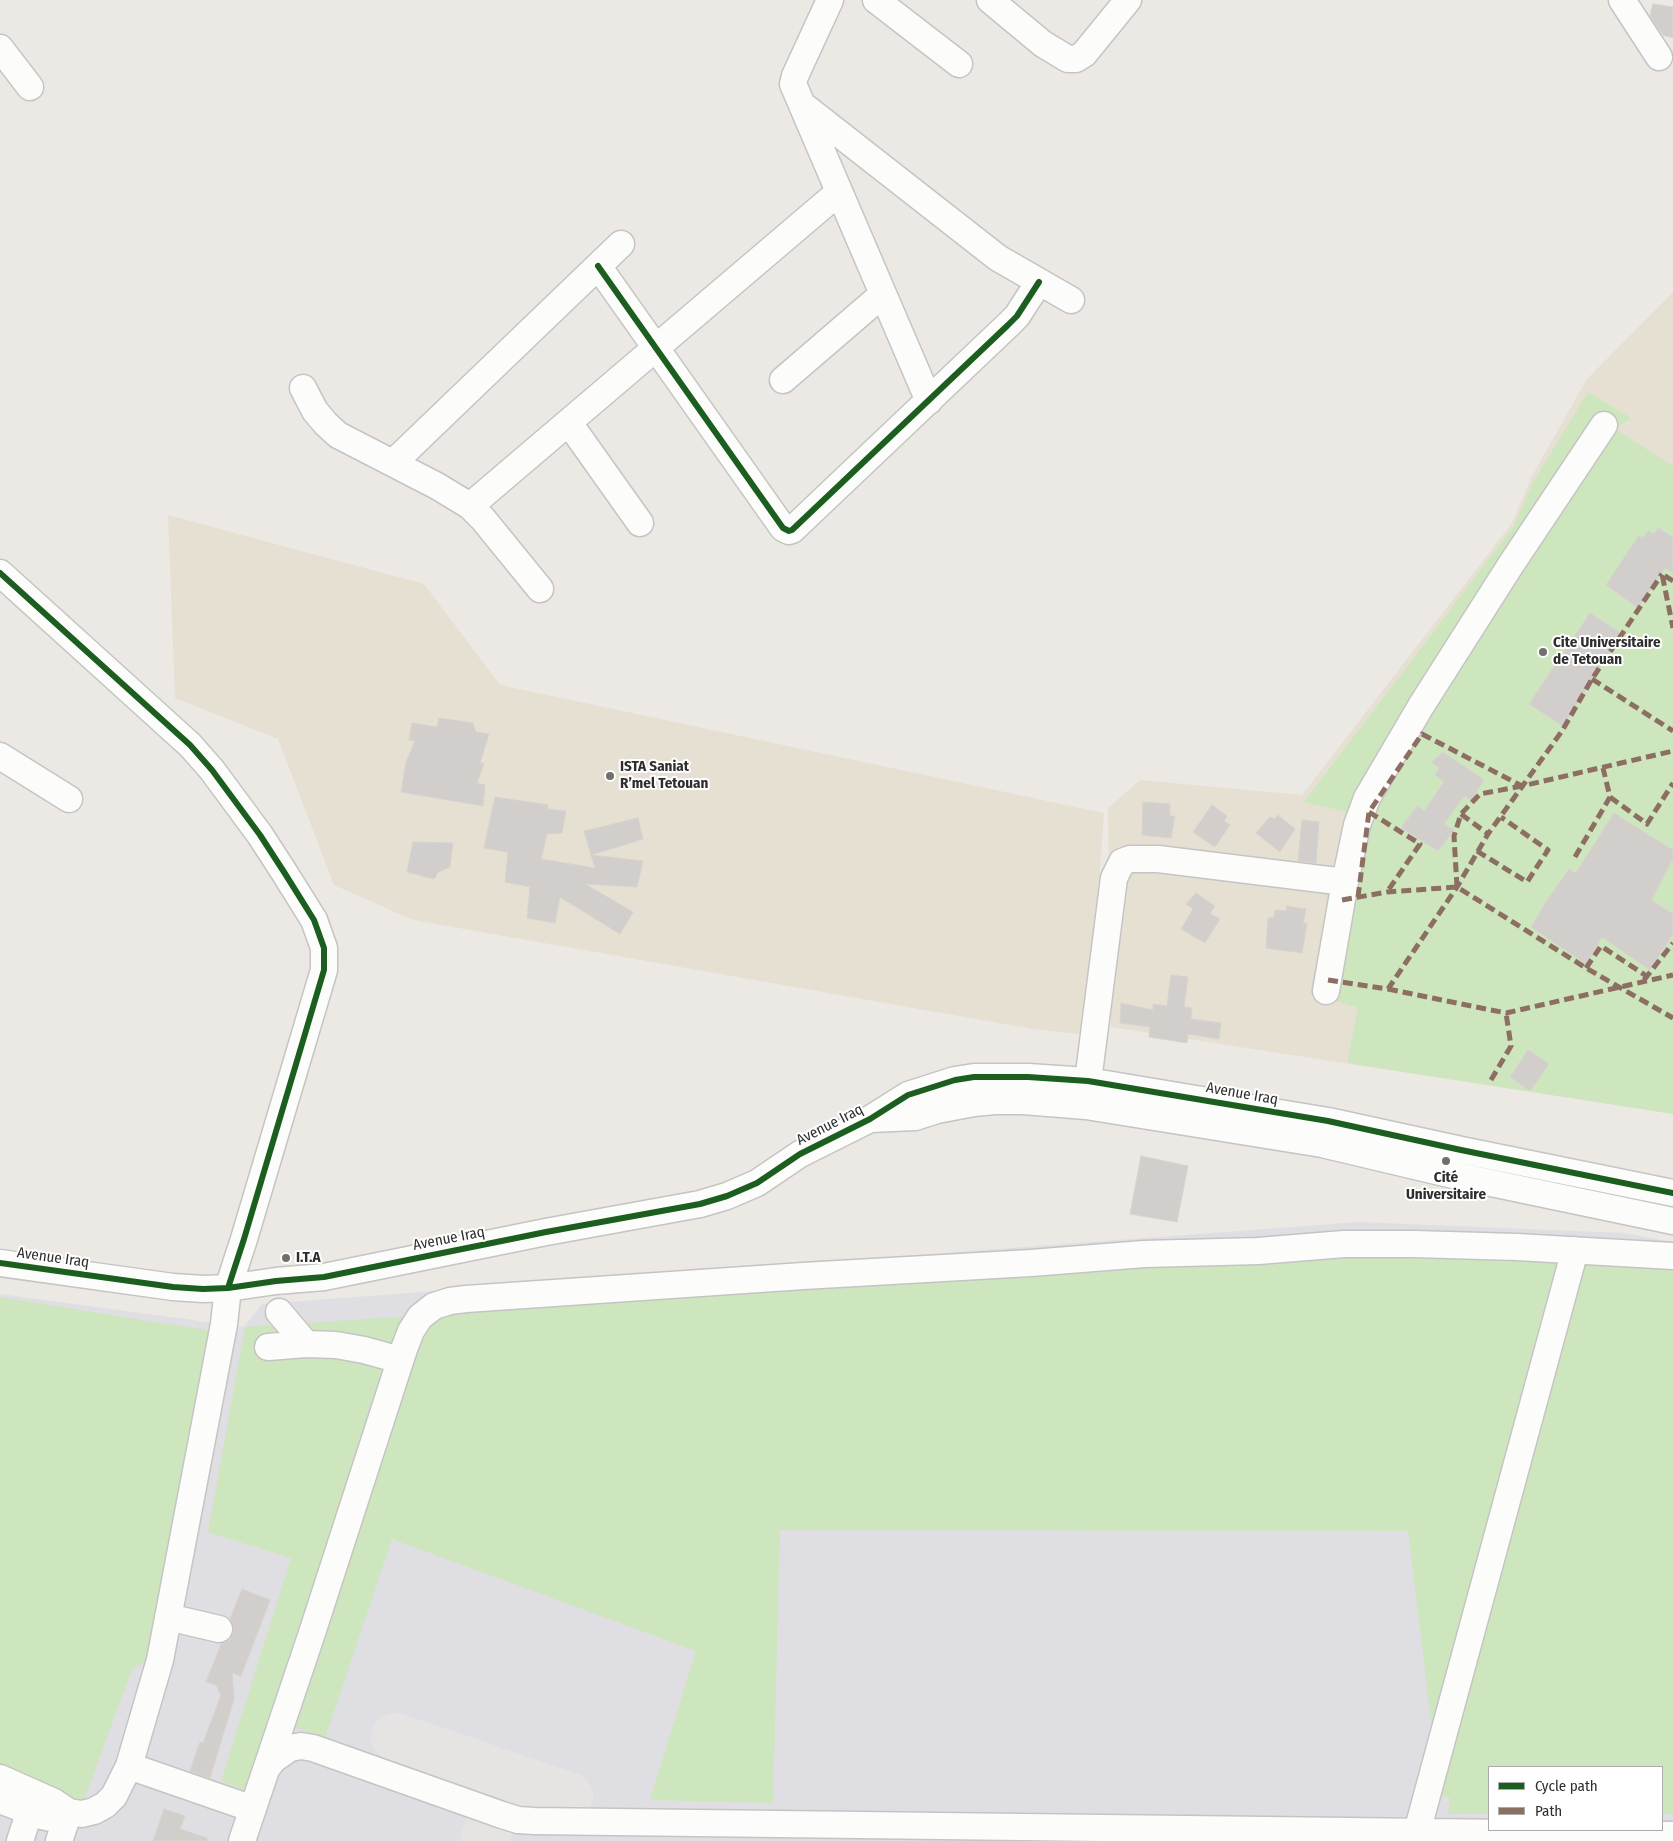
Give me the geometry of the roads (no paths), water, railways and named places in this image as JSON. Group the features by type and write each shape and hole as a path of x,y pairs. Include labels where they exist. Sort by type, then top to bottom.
{"street":[{"path":"830,0 793,84 929,401"},
{"path":"876,0 959,64"},
{"path":"990,0 1043,44 1068,60 1076,59 1084,54 1128,0"},
{"path":"1622,0 1659,57"},
{"path":"0,48 30,87"},
{"path":"802,105 998,258 1071,300"},
{"path":"470,506 840,192"},
{"path":"393,463 621,244"},
{"path":"598,266 783,528 789,531 1008,325 1017,316 1039,282"},
{"path":"783,380 883,294"},
{"path":"303,388 315,411 338,435 454,495 470,506 484,519 540,589"},
{"path":"569,423 640,523"},
{"path":"1326,991 1345,882 1359,817 1388,761 1510,566 1604,424"},
{"path":"0,573 190,745 212,770 260,835 284,872 314,920 324,948 324,970 228,1288 224,1324 160,1660 129,1766 114,1796 105,1805 94,1811 82,1814 69,1812 54,1802 0,1778"},
{"path":"0,756 69,799"},
{"path":"1088,1081 1114,878 1122,862 1130,859 1158,859 1345,882"},
{"name":"Avenue Iraq","path":"0,1263 173,1287 228,1288 276,1280 324,1277 546,1232 700,1204 727,1196 757,1183 800,1154 870,1119 908,1095 955,1080 974,1077 998,1076 1088,1081 1328,1122 1673,1193"},
{"name":"Avenue Iraq","path":"870,1119 915,1117 937,1110 995,1101 1023,1101 1086,1106 1322,1144 1453,1175 1673,1221"},
{"path":"242,1841 400,1360 411,1331 420,1317 434,1306 458,1300 794,1277 1031,1263 1144,1254 1258,1250 1344,1244 1414,1244 1673,1256"},
{"path":"1417,1832 1575,1250"},
{"path":"278,1312 306,1344"},
{"path":"268,1347 306,1344 351,1347 400,1360"},
{"path":"168,1617 219,1629"},
{"path":"267,1768 272,1760 290,1748 301,1746 313,1748 502,1816 534,1821 1673,1835"},
{"path":"129,1766 253,1809"},
{"path":"0,1800 29,1813 51,1818 69,1812"},
{"path":"59,1841 69,1812"},
{"path":"20,1841 29,1813"}],"place":[{"name":"Cite Universitaire de Tetouan","path":"1543,652"},
{"name":"ISTA Saniat R’mel Tetouan","path":"610,776"},
{"name":"Cité Universitaire","path":"1446,1161"},
{"name":"I.T.A","path":"286,1258"}]}
